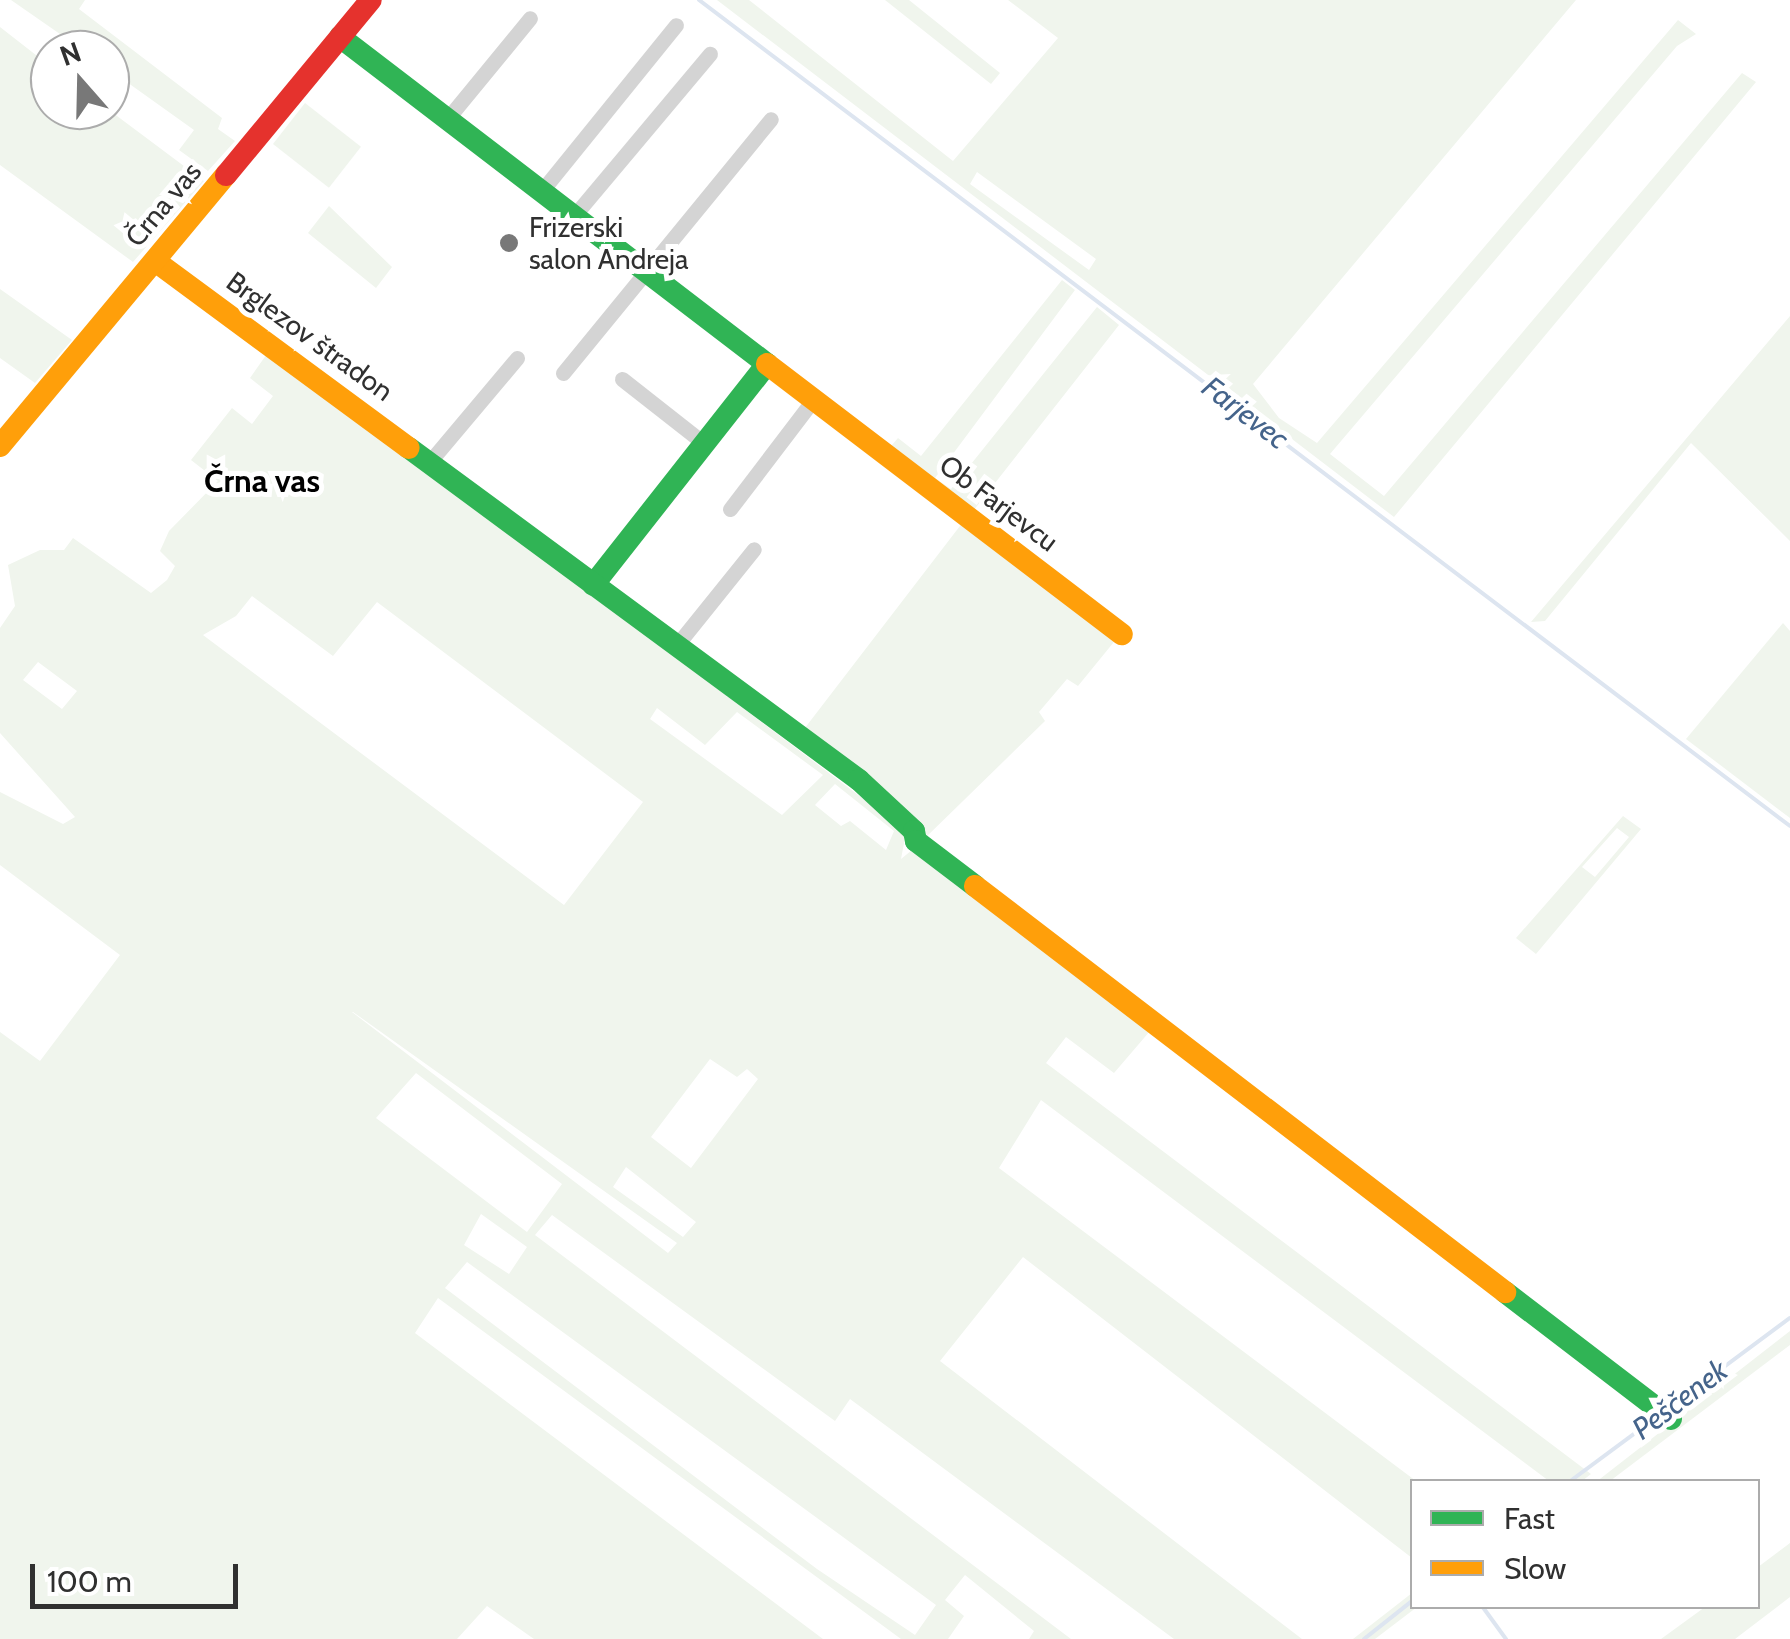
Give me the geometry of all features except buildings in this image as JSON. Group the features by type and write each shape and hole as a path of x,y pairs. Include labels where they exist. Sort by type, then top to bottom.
{"street":[{"name":"Črna vas","path":"0,446 372,0"},
{"path":"448,118 530,18"},
{"path":"540,193 676,25"},
{"path":"340,37 642,273 767,364 593,586"},
{"path":"573,217 710,54"},
{"path":"563,373 771,119"},
{"name":"Brglezov štradon","path":"154,261 432,460 593,586 859,780 914,831 916,842 1671,1419"},
{"path":"432,460 517,358"},
{"name":"Ob Farjevcu","path":"767,364 1122,634"},
{"path":"622,379 705,444"},
{"path":"730,509 813,400"},
{"path":"676,646 754,549"}],"shaded area":[{"path":"11,0 85,0 79,9 107,30 54,30"},
{"path":"717,0 749,0 953,161 1058,38 1008,0 1576,0 1253,384 1279,418 1317,443 1678,20 1696,34 1677,46 1330,454 1384,496 1742,73 1756,82 1394,517","holes":["977,172 1096,259 1089,270 970,184"]},
{"path":"885,0 909,0 1000,73 991,84"},
{"path":"0,27 30,50 30,130 130,130 130,126 204,181 133,262 0,165"},
{"path":"130,48 222,118 218,129 235,141 208,171 179,150 194,130 130,84"},
{"path":"305,103 361,147 329,188 273,144"},
{"path":"329,206 392,267 376,288 308,233"},
{"path":"1062,280 1075,290 935,478 951,489 1097,307 1119,325 970,515 886,452 898,438 921,456"},
{"path":"0,289 72,340 35,383 0,358"},
{"path":"1790,316 1790,541 1691,443 1545,621 1531,622"},
{"path":"269,351 898,825 905,838 901,859 912,850 1150,1031 1114,1073 1066,1037 1046,1063 1591,1474 1585,1479 1546,1479 1041,1100 999,1168 1413,1479 1410,1479 1410,1556 1023,1257 940,1361 1302,1639 1174,1639 850,1399 835,1421 552,1215 535,1235 1071,1639 1029,1639 1034,1631 965,1575 945,1600 964,1616 948,1639 901,1639 438,1298 415,1333 823,1639 534,1639 487,1606 457,1639 0,1639 0,1032 40,1061 120,955 0,865 0,792 63,824 75,817 0,733 0,628 15,606 8,565 40,550 64,550 73,538 151,593 167,580 175,566 160,551 169,531 218,481 191,460 232,408 252,424 273,396 250,378","holes":["252,596 333,656 377,602 643,802 564,905 203,635 236,616","38,662 77,691 62,709 23,680","657,708 705,745 737,712 823,775 782,815 650,719","835,784 894,831 886,850 850,821 841,826 815,805","352,1012 677,1243 668,1253","710,1059 737,1077 747,1069 758,1079 691,1168 651,1137","416,1073 562,1184 527,1232 376,1118","626,1167 696,1222 683,1237 613,1187","481,1214 527,1247 509,1274 464,1245","467,1262 936,1605 915,1635 817,1569 445,1288"]},
{"path":"963,522 1118,637 1078,686 1067,679 1039,712 1045,721 922,841 798,737"},
{"path":"1783,623 1790,631 1790,818 1686,739"},
{"path":"1623,816 1641,829 1536,954 1516,938","holes":["1617,828 1629,837 1595,877 1582,867"]},
{"path":"1790,1331 1790,1345 1613,1479 1600,1479"},
{"path":"1790,1543 1790,1597 1735,1639 1661,1639 1702,1609 1760,1609 1760,1566"},
{"path":"1410,1595 1410,1609 1414,1609 1375,1639 1353,1639"}],"waterway":[{"name":"Farjevec","path":"699,0 1790,826"},
{"name":"Peščenek","path":"1670,1407 1790,1318"},
{"name":"Peščenek","path":"1573,1479 1654,1419"},
{"name":"Peščenek","path":"1364,1639 1410,1603"},
{"path":"1484,1609 1506,1639"}],"traffic: fast":[{"path":"340,37 767,364 593,585"},
{"path":"409,448 859,780 914,831 916,841 975,886"},
{"path":"1505,1292 1671,1419"}],"traffic: slow":[{"path":"0,446 226,175"},
{"path":"155,261 409,448"},
{"path":"767,364 1122,634"},
{"path":"975,886 1505,1292"}],"traffic: jam":[{"path":"226,175 371,0"}],"place":[{"name":"Frizerski salon Andreja","path":"509,243"}],"district":[{"name":"Črna vas","path":"262,481"}]}
